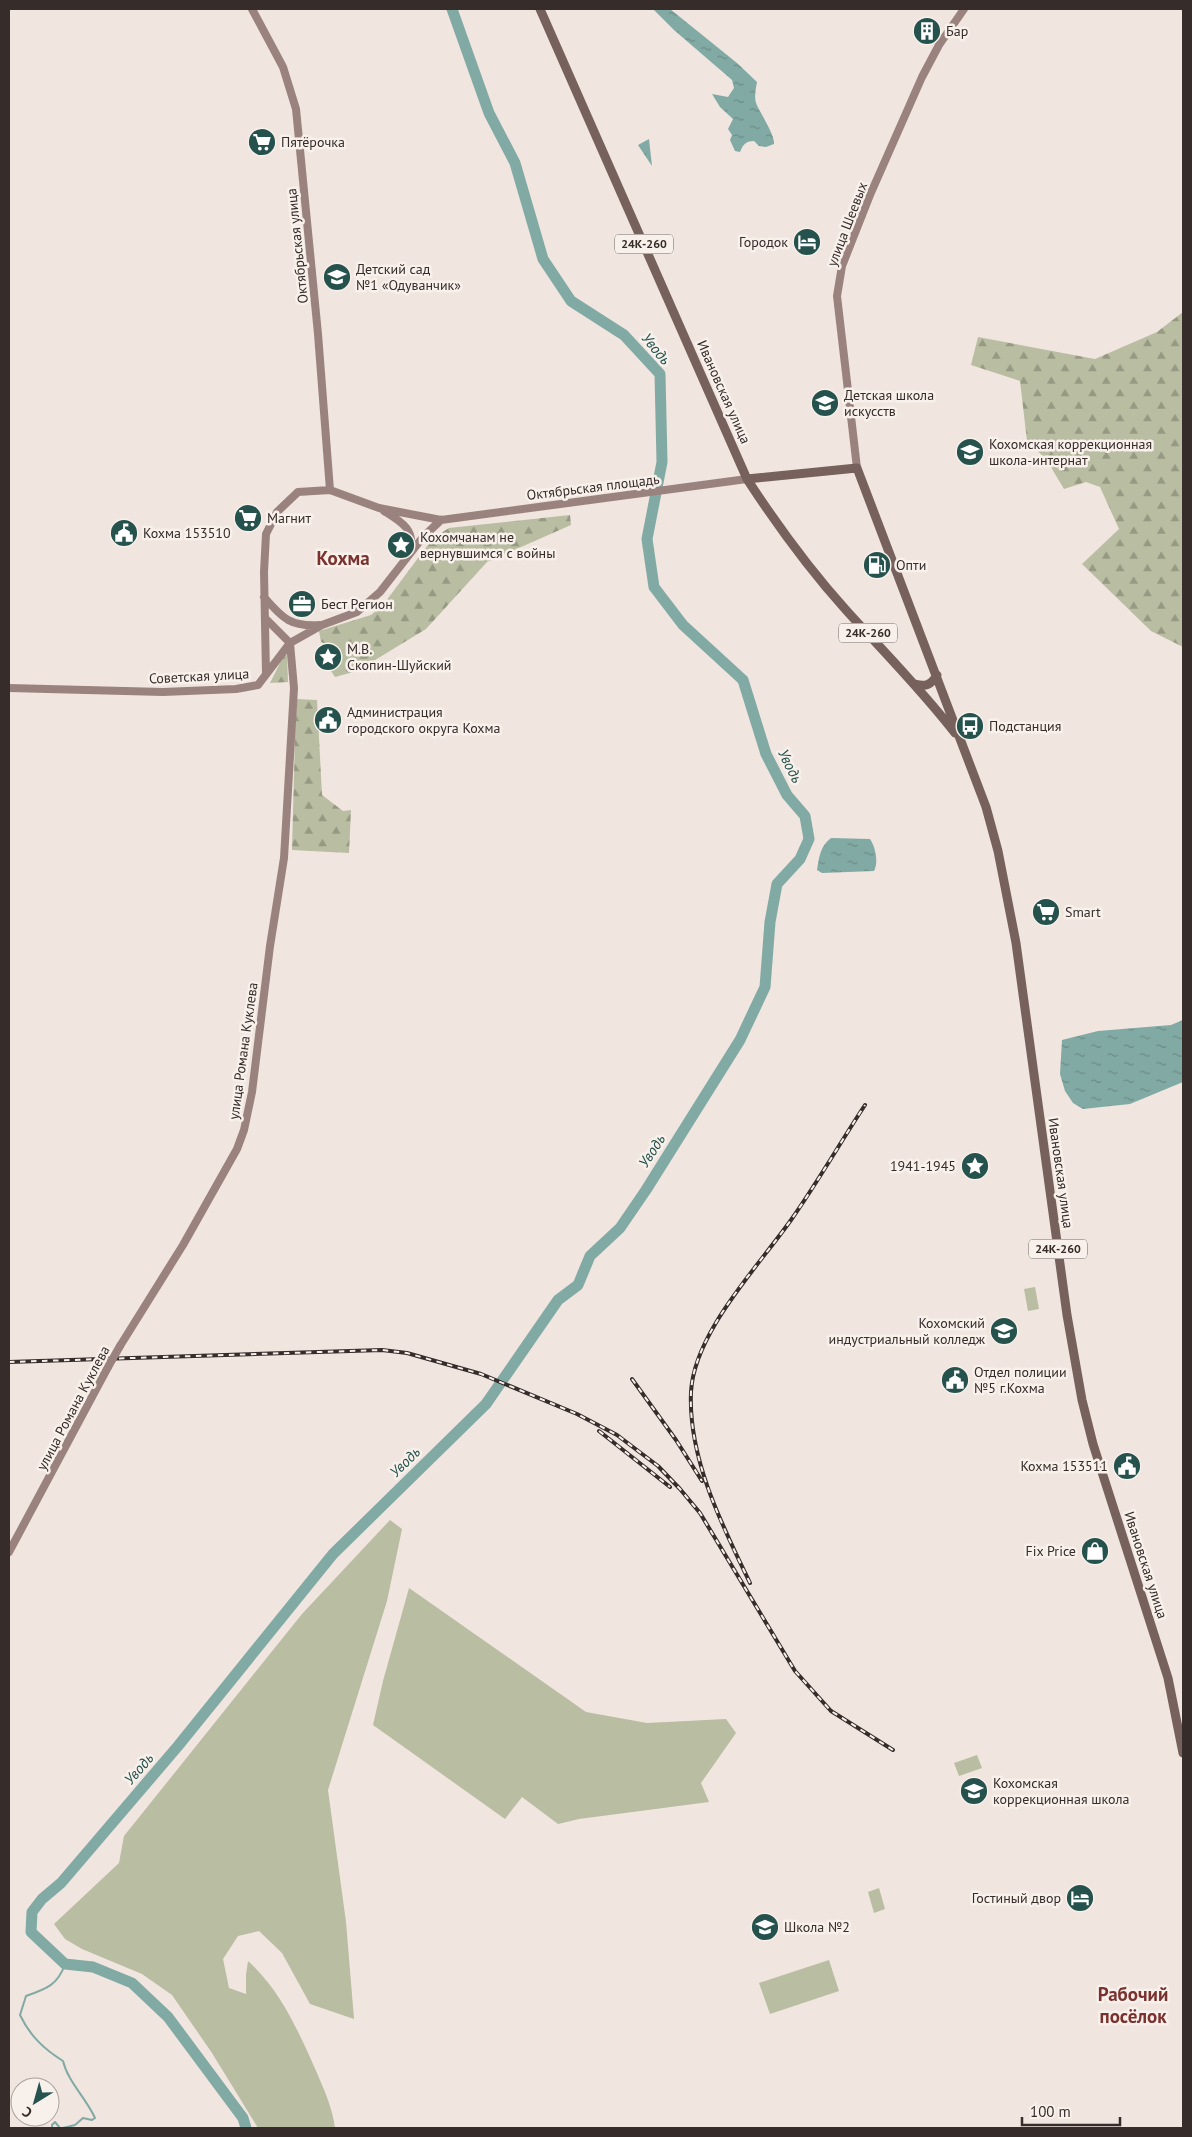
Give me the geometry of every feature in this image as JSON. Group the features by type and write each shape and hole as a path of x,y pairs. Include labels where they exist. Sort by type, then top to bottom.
{"main road":[{"name":"Октябрьская улица","path":"252,9 283,68 296,109 318,334 330,490"},
{"name":"Ивановская улица","path":"540,9 748,479 777,525 819,579 915,684 960,739"},
{"name":"улица Шеевых","path":"857,468 837,296 842,266 870,195 922,77 939,45 964,9"},
{"path":"748,479 857,468"},
{"name":"Ивановская улица","path":"857,468 986,807 998,851 1016,943 1067,1315 1082,1400 1093,1444 1168,1678 1183,1753"},
{"name":"Октябрьская площадь","path":"379,508 441,520 748,479"},
{"path":"266,674 264,597 266,534 278,512 298,492 330,490 379,508 404,524 409,531 412,538 406,558"},
{"name":"Советская улица","path":"9,688 116,692 236,689 258,685 290,643 322,625 357,612 380,592 430,529 441,520"},
{"path":"264,597 289,621 302,626 322,625"},
{"path":"265,618 290,643"},
{"name":"улица Романа Куклева","path":"9,1552 120,1346 184,1246 237,1149 244,1130 252,1092 270,946 284,858 294,688 290,643"},
{"path":"915,684 922,686 930,684 937,675"}],"green space":[{"path":"1183,312 1183,647 1151,631 1082,564 1119,529 1100,487 1086,482 1064,489 1046,459 1027,441 1020,381 971,365 978,337 1095,359 1157,332"},
{"path":"570,515 571,525 487,562 426,629 357,671 335,677 329,668 335,663 328,645 321,642 319,631 371,615 383,605 433,538 449,528"},
{"path":"284,655 287,655 288,682 270,683"},
{"path":"296,699 317,700 322,795 343,811 351,810 349,853 292,850"},
{"path":"1035,1287 1039,1309 1028,1311 1024,1289"},
{"path":"390,1520 402,1529 387,1601 328,1790 346,1922 354,2019 310,2004 282,1953 259,1931 238,1936 223,1959 229,1988 246,1994 248,1961 278,1996 307,2050 320,2080 329,2103 335,2128 258,2128 212,2053 172,1995 142,1974 82,1949 65,1939 54,1924 119,1863 124,1836 302,1614"},
{"path":"409,1588 586,1712 647,1723 726,1719 736,1733 701,1783 709,1802 579,1819 558,1824 522,1797 505,1819 373,1725 383,1681"},
{"path":"977,1755 982,1768 959,1776 954,1763"},
{"path":"879,1888 885,1909 874,1913 868,1892"},
{"path":"829,1960 839,1991 770,2014 759,1983"}],"water":[{"path":"653,9 670,9 737,63 757,82 756,103 770,130 774,144 766,147 759,146 754,141 751,141 742,147 740,152 735,151 730,140 732,135 728,129 733,119 720,107 712,94 728,97 734,88 732,80 674,30"},
{"path":"649,139 652,166 638,145"},
{"path":"831,838 870,839 876,854 874,871 822,873 817,870 822,848"},
{"path":"1183,1020 1183,1082 1130,1104 1083,1109 1073,1103 1065,1091 1060,1074 1062,1040 1098,1031 1171,1025"}],"waterway":[{"name":"Уводь","path":"246,2128 243,2118 168,2017 132,1983 93,1967 65,1964 31,1932 32,1912 42,1899 61,1883 178,1746 333,1554 486,1404 558,1300 578,1285 590,1256 620,1228 740,1040 765,987 770,922 777,884 800,859 809,839 805,816 787,795 766,754 743,680 683,625 654,587 647,539 662,462 660,374 624,335 571,301 543,259 515,163 489,113 452,9"},
{"path":"63,2128 75,2125 83,2118 92,2120 95,2118 65,2069 63,2061 38,2041 20,2015 26,1996 40,1991 55,1982 65,1964"},
{"path":"52,2128 55,2122 60,2128"}],"railway":[{"path":"750,1583 718,1514 701,1466 695,1442 692,1417 691,1392 695,1370 703,1347 729,1302 791,1220 865,1105"},
{"path":"9,1362 382,1350 407,1353 481,1374 577,1414 617,1435 658,1466 680,1489 700,1513 795,1671 831,1711 893,1750"},
{"path":"632,1379 676,1440 702,1481"},
{"path":"599,1431 670,1487"}],"place":[{"name":"Бар","path":"927,31"},
{"name":"Пятёрочка","path":"262,142"},
{"name":"Городок","path":"807,242"},
{"name":"Детский сад №1 «Одуванчик»","path":"337,277"},
{"name":"Детская школа искусств","path":"825,403"},
{"name":"Кохомская коррекционная школа-интернат","path":"970,452"},
{"name":"Магнит","path":"248,518"},
{"name":"Кохма 153510","path":"124,533"},
{"name":"Кохомчанам не вернувшимся с войны","path":"401,545"},
{"name":"Опти","path":"877,565"},
{"name":"Бест Регион","path":"302,604"},
{"name":"М.В. Скопин-Шуйский","path":"328,657"},
{"name":"Администрация городского округа Кохма","path":"328,720"},
{"name":"Подстанция","path":"970,726"},
{"name":"Smart","path":"1046,912"},
{"name":"1941-1945","path":"975,1166"},
{"name":"Кохомский индустриальный колледж","path":"1004,1331"},
{"name":"Отдел полиции №5 г.Кохма","path":"955,1380"},
{"name":"Кохма 153511","path":"1127,1466"},
{"name":"Fix Price","path":"1095,1551"},
{"name":"Кохомская коррекционная школа","path":"974,1791"},
{"name":"Гостиный двор","path":"1080,1898"},
{"name":"Школа №2","path":"765,1927"}],"district":[{"name":"Кохма","path":"343,558"},
{"name":"Рабочий посёлок","path":"1133,2005"}]}
